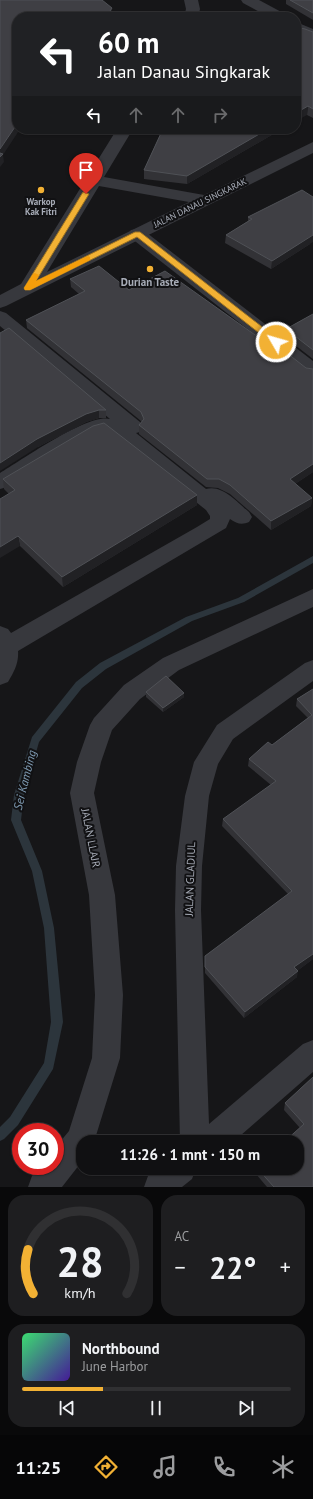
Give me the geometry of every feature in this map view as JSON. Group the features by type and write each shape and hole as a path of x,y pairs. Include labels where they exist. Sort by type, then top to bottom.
{"street":[{"path":"192,12 194,0"},
{"path":"248,0 271,12"},
{"path":"301,29 313,35"},
{"path":"28,288 122,134"},
{"name":"JALAN DANAU SINGKARAK","path":"0,302 313,147"},
{"path":"94,180 206,200"},
{"path":"137,234 313,370"},
{"path":"0,316 242,517"},
{"path":"0,482 86,430 97,424 105,423 119,430 213,505 221,515 219,523 204,532 4,640 5,666 0,676"},
{"name":"JALAN LLAJR","path":"43,1187 81,1139 106,1058 109,995 102,895 82,793 89,762 102,726 132,692 171,664 313,597"},
{"name":"JALAN GLADIUL","path":"195,1135 188,910 189,866 196,796 206,762 225,732 313,669"},
{"path":"219,1135 313,1054"},
{"path":"159,1187 173,1175"}],"building":[{"path":"0,0 102,0 112,8 109,12 12,12 12,131 0,149"},
{"path":"290,0 313,0 313,13"},
{"path":"301,28 313,32 313,109 308,106 301,110"},
{"path":"161,134 259,134 187,176 144,170"},
{"path":"302,190 313,197 313,235 272,261 226,235 252,219 248,217"},
{"path":"99,266 129,290 165,271 265,342 269,339 306,368 313,369 313,464 290,479 312,498 271,521 230,485 219,479 207,479 139,425 144,419 141,412 26,320 85,291 70,279"},
{"path":"313,314 313,350 286,329"},
{"path":"9,328 106,410 99,410 86,414 37,439 0,463 0,333"},
{"path":"104,423 197,495 62,577 18,536 0,547 0,499 15,490 3,479 93,426"},
{"path":"166,676 184,693 163,708 146,692"},
{"path":"313,689 313,954 294,967 298,971 245,1012 205,967 205,956 292,891 223,819 276,781 249,759 268,742 272,745 312,715 297,699"},
{"path":"313,1077 313,1187 274,1187 263,1175 304,1175 304,1135 292,1135 304,1124 285,1103"}],"waterway":[{"name":"Sei Kambing","path":"0,1135 14,1121 49,1065 57,1022 49,928 37,871 16,820 19,795 35,740 79,685 103,666 189,619 241,600 313,559"}],"slow traffic":[{"path":"35,275 28,288 88,258"}],"place":[{"name":"Warkop Kak Fitri","path":"41,190"},
{"name":"Durian Taste","path":"150,269"}],"route":[{"path":"86,194 28,288 137,234 276,342"}]}
